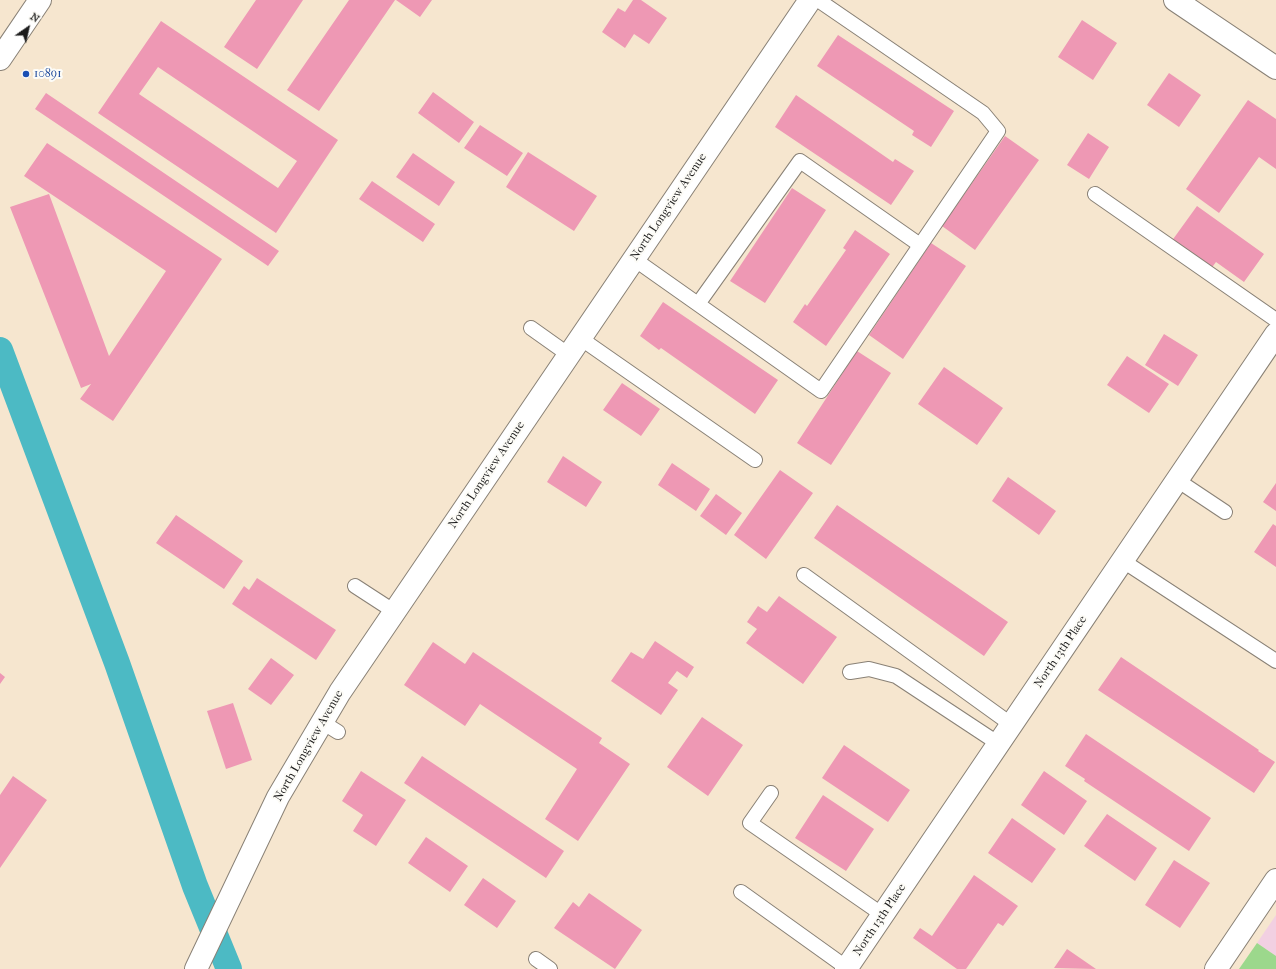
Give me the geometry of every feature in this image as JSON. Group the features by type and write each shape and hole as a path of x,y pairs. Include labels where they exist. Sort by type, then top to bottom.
{"street":[{"path":"0,58 40,0"},
{"name":"North Longview Avenue","path":"196,969 278,797 330,727 340,692 810,0"},
{"path":"1175,0 1276,68"},
{"name":"North 13th Place","path":"847,968 1276,334"},
{"path":"1216,969 1276,880"}],"lane":[{"path":"634,259 821,391 998,131 983,113 818,0"},
{"path":"698,304 800,161 920,245"},
{"path":"1095,194 1276,320"},
{"path":"531,328 574,346 755,460"},
{"path":"1177,480 1224,512"},
{"path":"1123,561 1276,661"},
{"path":"804,575 1012,725"},
{"path":"355,586 395,612"},
{"path":"850,672 869,669 896,676 999,744"},
{"path":"771,793 750,823 883,915"},
{"path":"741,892 847,968"},
{"path":"536,960 550,969"}],"shaded area":[{"path":"1276,915 1276,956 1257,943"}],"green space":[{"path":"1257,943 1276,956 1276,969 1239,969"}],"building":[{"path":"256,0 303,0 257,69 224,47"},
{"path":"349,0 395,0 319,111 287,90"},
{"path":"396,0 432,0 420,17"},
{"path":"633,0 641,0 667,18 649,44 634,34 625,48 602,32 618,8 625,12"},
{"path":"1082,20 1117,43 1093,80 1058,57"},
{"path":"161,21 338,140 276,233 98,113","holes":["158,67 297,161 278,188 139,94"]},
{"path":"838,35 954,111 931,147 912,135 914,131 817,66"},
{"path":"1169,73 1201,95 1179,127 1147,105"},
{"path":"433,92 474,122 459,143 418,113"},
{"path":"46,93 279,251 268,266 35,109"},
{"path":"796,95 893,162 895,159 914,171 891,205 775,127"},
{"path":"1248,100 1276,119 1276,169 1259,157 1219,213 1186,189"},
{"path":"480,125 523,153 507,176 464,148"},
{"path":"1088,133 1109,147 1089,179 1067,165"},
{"path":"1005,136 1039,160 975,250 942,226"},
{"path":"47,143 222,259 113,421 80,399 91,384 81,388 10,207 49,194 109,356 166,271 24,176"},
{"path":"528,152 597,196 574,231 506,187"},
{"path":"413,153 455,182 439,206 396,177"},
{"path":"372,181 435,224 423,242 359,199"},
{"path":"792,188 826,210 765,303 730,281"},
{"path":"1197,206 1264,254 1244,282 1216,262 1210,270 1171,242"},
{"path":"855,230 890,254 826,346 793,322 805,304 807,306 846,250 843,248"},
{"path":"931,243 966,266 903,359 869,335"},
{"path":"663,302 778,380 755,414 661,348 659,350 640,336"},
{"path":"1164,334 1198,355 1178,386 1145,365"},
{"path":"857,351 891,373 831,465 797,443"},
{"path":"1127,356 1169,384 1149,413 1107,385"},
{"path":"944,367 1003,408 977,445 918,404"},
{"path":"622,383 660,409 641,436 603,410"},
{"path":"563,456 602,482 586,507 547,482"},
{"path":"672,463 710,489 696,511 658,485"},
{"path":"780,470 813,493 766,559 734,535"},
{"path":"1008,477 1056,511 1039,535 992,501"},
{"path":"1276,483 1276,511 1263,502"},
{"path":"716,494 742,513 726,535 700,516"},
{"path":"837,505 1008,622 984,656 814,538"},
{"path":"176,515 243,561 224,589 156,543"},
{"path":"1273,524 1276,526 1276,567 1254,552"},
{"path":"257,578 336,630 316,660 232,604 244,586 249,590"},
{"path":"779,596 837,637 803,684 746,643 757,629 747,622 758,606 767,612"},
{"path":"655,641 694,667 687,678 677,671 668,683 678,690 661,715 611,681 631,652 643,659"},
{"path":"433,642 465,664 473,652 602,738 599,743 630,764 578,841 545,819 577,769 480,704 465,726 404,685"},
{"path":"1121,657 1275,762 1254,793 1098,690"},
{"path":"271,658 294,675 271,705 248,689"},
{"path":"0,673 5,677 0,684"},
{"path":"233,703 252,760 226,769 207,711"},
{"path":"702,717 743,745 708,796 667,767"},
{"path":"1086,734 1211,818 1189,851 1084,781 1085,779 1065,766"},
{"path":"844,745 910,790 888,822 822,778"},
{"path":"422,756 564,851 546,878 404,783"},
{"path":"361,771 406,800 376,846 353,831 363,815 342,801"},
{"path":"1044,771 1087,801 1064,835 1021,805"},
{"path":"13,776 47,800 0,868 0,795"},
{"path":"823,795 874,829 846,871 795,838"},
{"path":"1107,814 1157,848 1135,881 1084,846"},
{"path":"1012,818 1056,849 1032,883 988,853"},
{"path":"426,837 468,866 450,892 408,863"},
{"path":"1174,860 1210,883 1180,928 1145,905"},
{"path":"974,875 1018,906 1003,926 998,923 966,969 957,969 913,938 920,928 932,936"},
{"path":"483,878 516,901 497,928 464,905"},
{"path":"589,893 642,930 615,969 554,928 573,902 579,907"},
{"path":"1067,949 1096,969 1054,968"}],"waterway":[{"path":"0,350 117,663 195,886 229,969"}],"place":[{"name":"10891","path":"26,74"}]}
